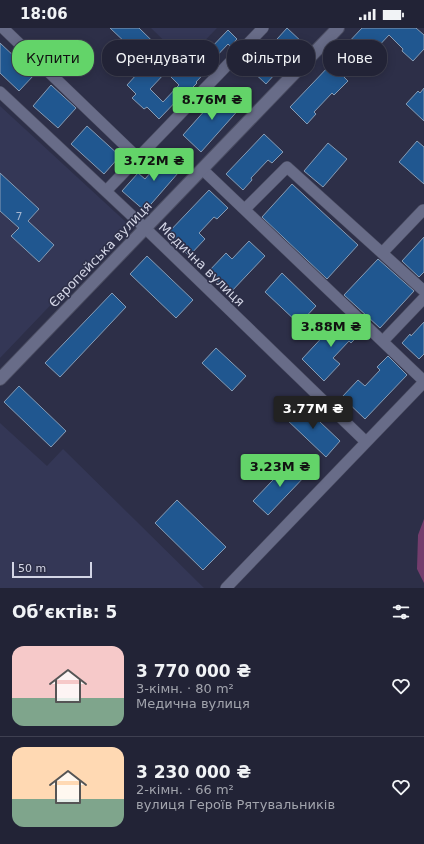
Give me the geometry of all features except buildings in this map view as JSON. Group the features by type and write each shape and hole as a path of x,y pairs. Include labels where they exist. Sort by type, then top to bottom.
{"street":[{"path":"3,28 138,158"},
{"path":"106,191 264,28"},
{"name":"Європейська вулиця","path":"0,380 338,28"},
{"name":"Медична вулиця","path":"0,92 145,228 366,442"},
{"path":"245,209 287,167 424,291"},
{"path":"202,169 424,381 226,588"},
{"path":"382,253 423,210"},
{"path":"383,342 424,298"}],"shaded area":[{"path":"151,28 217,28 205,40 163,40"},
{"path":"0,106 128,224 0,358"},
{"path":"0,423 47,466 63,449 204,588 0,588"},
{"path":"424,519 424,583 417,569 418,535"}]}
